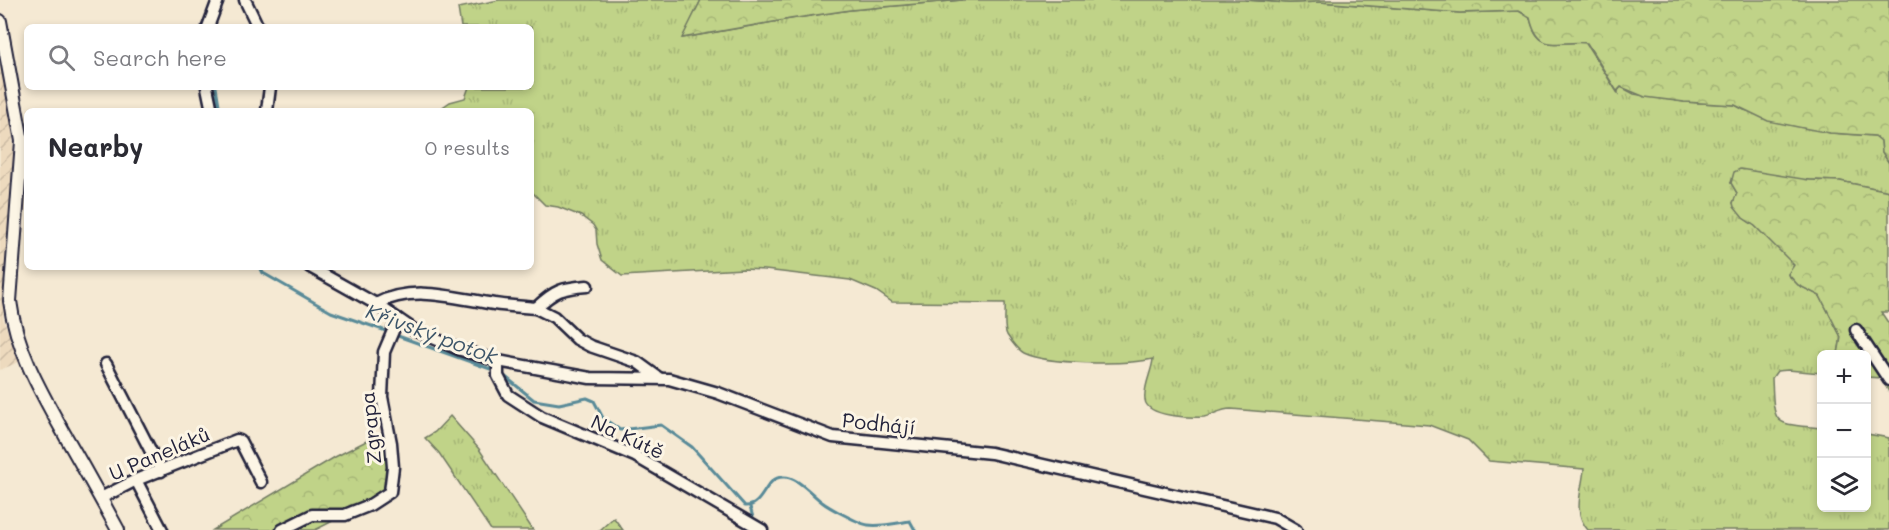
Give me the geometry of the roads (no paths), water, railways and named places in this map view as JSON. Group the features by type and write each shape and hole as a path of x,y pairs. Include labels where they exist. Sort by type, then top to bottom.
{"street":[{"path":"208,24 218,0"},
{"path":"245,0 257,24"},
{"path":"0,21 5,73 22,141 10,301 13,321 22,349 48,405 118,530"},
{"path":"208,90 211,108"},
{"path":"267,108 270,90"},
{"name":"Podhájí","path":"315,270 376,304 414,330 498,368 590,378 669,379 718,393 833,437 991,453 1275,518 1296,530"},
{"path":"536,308 552,293 587,286"},
{"path":"376,304 399,294 413,293 438,294 493,304 536,308 554,317 577,339 590,346 637,362 658,378"},
{"name":"Zgrapa","path":"282,530 312,515 345,515 370,506 390,492 393,467 382,397 384,352 390,333 398,319"},
{"path":"1856,330 1889,380"},
{"path":"106,364 161,471"},
{"name":"Na Kútě","path":"498,368 508,395 542,417 635,456 762,530"},
{"name":"U Paneláků","path":"101,498 136,480 232,441 240,441 261,482"},
{"path":"136,480 162,530"}],"waterway":[{"name":"Křivský potok","path":"216,90 220,108"},
{"name":"Křivský potok","path":"262,270 331,312 389,332"},
{"name":"Křivský potok","path":"395,335 496,371"},
{"name":"Křivský potok","path":"502,374 534,400 559,404 587,398 594,401 603,418 620,430 661,425 692,447 745,506 756,502 777,478 788,477 799,482 825,504 858,522 878,526 910,521 915,530"},
{"path":"750,507 754,521"}]}
